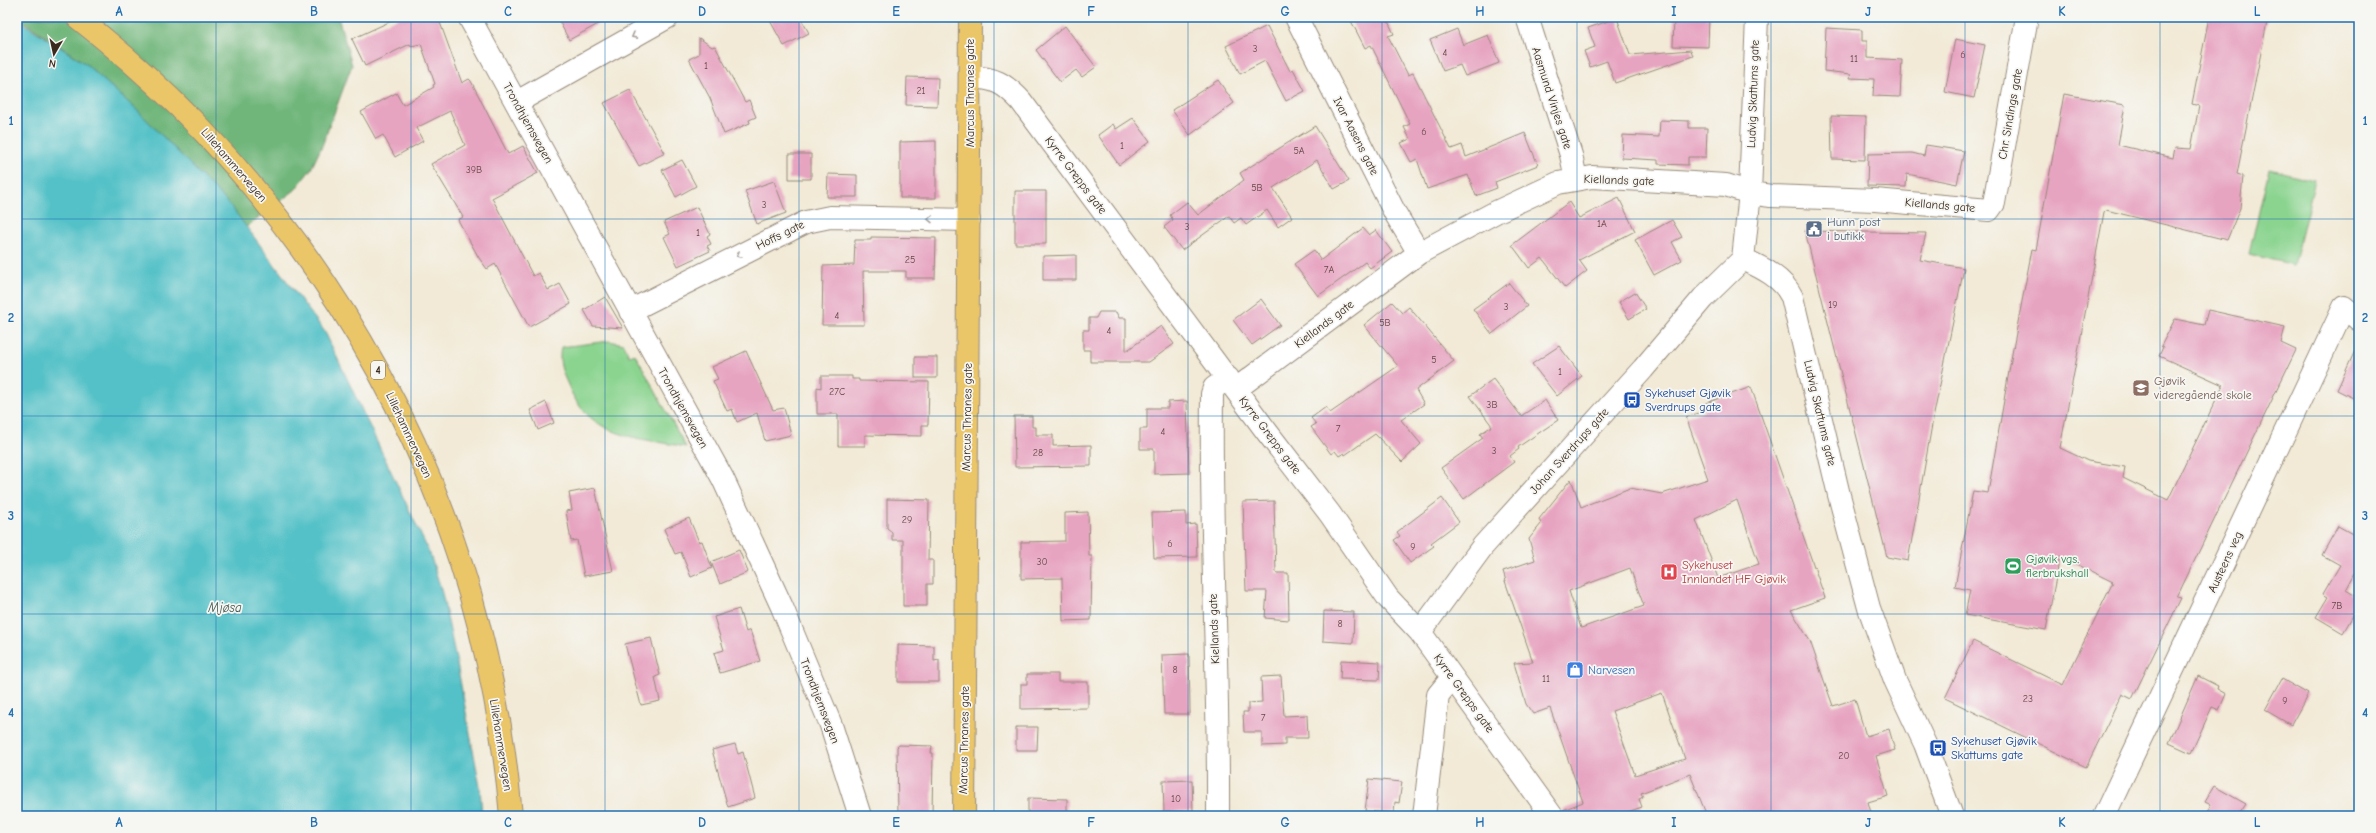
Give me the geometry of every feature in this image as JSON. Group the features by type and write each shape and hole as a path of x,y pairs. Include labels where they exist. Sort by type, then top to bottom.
{"main road":[{"name":"Lillehammervegen","path":"77,17 144,71 224,151 302,247 358,332 406,424 436,494 462,568 492,686 511,816"},
{"name":"Marcus Thranes gate","path":"964,816 970,220 970,17"}],"street":[{"name":"Trondhjemsvegen","path":"469,17 723,479 779,601 830,725 860,816"},
{"path":"517,102 668,17"},
{"name":"Ivar Aasens gate","path":"1296,17 1395,212 1419,253"},
{"name":"Aasmund Vinjes gate","path":"1527,17 1571,155 1576,179"},
{"name":"Ludvig Skattums gate","path":"1757,17 1750,193 1743,259 1763,268 1787,286 1792,298 1839,495 1869,608 1895,680 1925,744 1952,816"},
{"name":"Chr. Sindings gate","path":"1989,210 1994,203 2027,17"},
{"name":"Kyrre Grepps gate","path":"970,78 986,78 998,82 1008,87 1021,101 1330,514 1388,598 1420,632 1552,816"},
{"name":"Kiellands gate","path":"1218,816 1218,747 1213,578 1212,394 1214,388 1232,384 1419,253 1496,212 1558,183 1592,177 1726,185 1750,193 1818,199 1875,200 1989,210"},
{"name":"Hoffs gate","path":"630,311 806,222 830,217 970,220"},
{"name":"Johan Sverdrups gate","path":"1420,632 1483,546 1643,369 1703,298 1743,259"},
{"name":"Austeens veg","path":"2104,816 2352,313"},
{"path":"1424,816 1438,695 1452,678"}],"green space":[{"path":"17,17 338,17 352,65 322,146 311,169 295,190 245,228 230,205 139,112 86,64"},
{"path":"2269,169 2315,180 2294,265 2249,254"},
{"path":"609,341 624,344 629,356 635,354 686,447 633,437 602,426 589,416 577,403 562,371 560,362 561,347"}],"water":[{"name":"Mjøsa","path":"17,19 86,64 139,112 230,205 325,332 430,554 442,593 457,664 480,787 482,816 17,816"}],"building":[{"path":"400,17 438,17 462,83 469,79 471,81 508,154 523,146 538,173 492,198 533,276 539,273 548,290 560,284 571,304 529,327 495,264 487,269 479,258 458,220 463,217 431,164 465,145 450,111 416,128 423,141 395,157 383,135 376,139 361,112 396,93 403,105 434,87 433,85 435,84 421,44 411,46 410,44 365,66 352,39"},
{"path":"557,17 611,17 569,40"},
{"path":"768,17 800,17 809,33 784,46"},
{"path":"1349,17 1386,17 1394,34 1388,36 1408,75 1413,73 1451,149 1462,145 1466,157 1525,133 1538,165 1495,182 1497,188 1476,196 1468,175 1427,189 1417,159 1411,162 1401,143 1410,139 1404,127 1410,124 1371,45 1365,48"},
{"path":"1674,17 1709,17 1708,47 1673,46"},
{"path":"2209,17 2268,17 2237,174 2243,176 2240,208 2227,240 2106,210 2104,212 2060,448 2088,461 2125,467 2123,478 2168,500 2223,385 2159,356 2163,347 2161,346 2175,319 2204,325 2208,310 2285,327 2281,343 2296,350 2177,597 2181,598 2132,699 2122,694 2086,767 1945,698 1973,641 2063,685 2113,582 2060,556 2046,630 1965,615 1970,590 1955,587 1973,491 1988,493 2032,249 2036,250 2064,94 2125,105 2118,145 2173,158 2175,148 2191,149 2199,106 2192,104"},
{"path":"1617,18 1630,55 1691,50 1693,56 1615,83 1607,61 1590,67 1584,51 1595,47 1588,28"},
{"path":"1065,26 1096,67 1082,77 1076,70 1060,82 1036,50"},
{"path":"1267,26 1290,71 1293,69 1305,91 1286,101 1265,61 1240,74 1226,46"},
{"path":"1826,28 1862,30 1862,41 1867,41 1867,58 1902,60 1900,97 1873,96 1874,79 1850,78 1851,74 1824,71"},
{"path":"1457,29 1463,45 1488,35 1499,63 1465,76 1460,65 1443,71 1430,40"},
{"path":"699,38 712,47 715,46 745,102 749,100 756,117 749,120 750,123 724,134 710,98 689,59 699,54"},
{"path":"1955,39 1985,45 1974,98 1945,92"},
{"path":"907,77 938,78 937,106 906,105"},
{"path":"1218,80 1234,103 1190,135 1172,110"},
{"path":"630,90 665,153 639,166 604,103"},
{"path":"1831,116 1866,117 1865,160 1832,159"},
{"path":"1133,118 1150,141 1119,165 1098,135 1113,124 1116,129"},
{"path":"1660,120 1689,121 1689,128 1707,128 1706,157 1688,157 1688,165 1658,164 1658,160 1622,158 1623,135 1659,137"},
{"path":"1315,126 1349,181 1334,189 1317,160 1273,188 1292,217 1278,227 1267,210 1246,225 1241,218 1234,223 1229,216 1182,250 1164,227 1173,220 1170,215 1187,202 1198,215 1244,180 1240,173"},
{"path":"936,141 936,198 900,198 900,142"},
{"path":"1926,145 1964,151 1957,184 1907,174 1906,187 1867,186 1868,154 1912,153 1924,156"},
{"path":"789,154 811,154 811,179 789,179"},
{"path":"682,160 696,186 676,197 662,170"},
{"path":"828,174 857,175 857,197 827,197"},
{"path":"774,181 786,213 757,224 745,191"},
{"path":"1015,191 1046,191 1046,244 1015,244"},
{"path":"1619,198 1635,231 1579,260 1587,271 1565,288 1542,258 1529,268 1512,245 1569,202 1579,218"},
{"path":"697,207 710,234 707,236 711,244 707,246 710,251 678,266 664,237 670,234 664,222"},
{"path":"1672,220 1682,237 1672,242 1682,260 1654,275 1635,240"},
{"path":"1363,228 1369,235 1376,230 1392,252 1370,268 1365,262 1318,296 1294,264 1314,250 1321,260"},
{"path":"1805,231 1926,233 1920,260 1964,268 1933,419 1908,561 1887,557"},
{"path":"871,237 936,238 935,278 906,278 906,271 863,271 864,325 822,325 823,266 854,265 855,240 871,240"},
{"path":"1076,255 1076,280 1043,280 1043,256"},
{"path":"1509,283 1527,306 1492,334 1473,309"},
{"path":"1635,292 1646,309 1629,319 1619,302"},
{"path":"605,297 623,328 593,326 584,310"},
{"path":"1261,299 1280,325 1252,345 1233,320"},
{"path":"1392,302 1402,313 1409,307 1454,361 1416,390 1424,404 1401,420 1421,444 1402,462 1375,434 1345,455 1344,453 1339,456 1335,451 1331,454 1311,427 1316,424 1311,418 1326,407 1330,413 1398,366 1364,325"},
{"path":"1099,312 1116,312 1119,318 1126,318 1126,351 1161,326 1174,344 1149,362 1090,362 1090,350 1083,350 1083,330 1089,330 1089,318 1096,318"},
{"path":"2359,342 2359,401 2337,390"},
{"path":"1559,346 1582,376 1557,396 1532,364"},
{"path":"746,351 773,410 784,408 791,435 765,441 757,413 737,422 732,409 727,411 713,381 718,379 712,367"},
{"path":"915,357 937,357 937,378 915,378"},
{"path":"821,376 852,376 852,379 859,379 859,381 929,382 928,425 922,425 922,436 865,435 865,446 838,446 838,414 817,414 817,387 821,388"},
{"path":"1493,379 1521,416 1545,400 1558,420 1518,447 1519,449 1510,456 1514,462 1464,499 1441,468 1483,438 1480,434 1492,426 1470,396"},
{"name":"Sykehuset Innlandet HF Gjøvik","path":"1751,387 1825,598 1791,610 1810,641 1833,706 1855,699 1866,736 1889,729 1895,750 1876,756 1888,796 1868,802 1872,816 1707,816 1690,774 1641,793 1643,797 1639,799 1642,807 1616,816 1564,816 1563,810 1583,802 1550,708 1533,714 1526,704 1514,663 1533,662 1505,581 1503,571 1535,560 1529,539 1541,524 1539,519 1571,479 1581,507 1630,488 1662,494 1708,479 1686,417 1704,411 1703,404","holes":["1737,500 1759,564 1718,578 1696,520","1630,568 1644,606 1581,628 1569,591","1662,693 1685,759 1635,775 1612,711"]},
{"path":"1187,401 1189,473 1154,474 1154,449 1140,449 1140,429 1147,429 1147,408 1168,408 1168,402"},
{"path":"546,402 554,423 538,430 530,410"},
{"path":"1014,416 1032,416 1032,427 1036,427 1036,435 1053,435 1053,446 1091,445 1091,466 1015,467"},
{"path":"595,488 613,571 584,576 577,540 571,541 566,511 572,510 569,493"},
{"path":"1442,498 1459,522 1431,543 1434,546 1410,563 1394,540 1400,536 1397,532"},
{"path":"887,499 929,500 928,560 933,560 933,584 927,584 927,606 903,606 903,540 892,540 892,532 887,528"},
{"path":"1274,501 1276,573 1288,573 1289,620 1265,618 1267,591 1246,591 1243,502"},
{"path":"1088,512 1089,556 1092,556 1091,620 1063,621 1062,578 1021,579 1021,542 1065,541 1065,513"},
{"path":"1186,512 1186,525 1196,524 1197,557 1154,558 1152,513"},
{"path":"689,518 699,542 702,541 712,568 691,577 681,552 675,554 664,529"},
{"path":"2338,526 2356,536 2359,531 2359,575 2355,573 2346,590 2359,598 2359,605 2343,633 2316,617 2328,597 2323,594 2340,565 2322,555"},
{"path":"739,550 748,572 720,584 711,562"},
{"path":"739,609 746,632 750,630 760,661 720,673 714,653 724,650 714,617"},
{"path":"1324,611 1354,612 1353,643 1323,641"},
{"path":"651,638 660,675 655,677 660,701 641,705 625,644"},
{"path":"898,645 934,646 934,661 939,660 939,682 898,682"},
{"path":"1189,654 1190,714 1164,714 1162,655"},
{"path":"1341,660 1380,662 1379,680 1340,679"},
{"path":"1027,674 1058,674 1058,682 1088,682 1088,708 1021,709 1021,684 1027,684"},
{"path":"1281,676 1284,716 1307,715 1308,738 1285,738 1285,745 1262,746 1262,732 1244,732 1243,712 1248,712 1248,703 1262,702 1261,677"},
{"path":"2198,676 2218,686 2217,689 2226,694 2219,710 2212,707 2191,753 2169,743"},
{"path":"2282,679 2308,694 2291,725 2265,710"},
{"path":"1016,727 1038,727 1037,750 1016,750"},
{"path":"735,744 738,754 743,752 755,798 728,807 712,750"},
{"path":"899,745 932,746 932,816 898,816 897,747"},
{"path":"1369,779 1402,782 1399,803 1395,802 1394,813 1365,811"},
{"path":"1192,780 1193,811 1164,812 1163,781"},
{"path":"2214,786 2246,804 2238,816 2205,816 2211,804 2205,801"},
{"path":"1028,798 1067,799 1067,816 1028,816"}],"place":[{"name":"Hunn post i butikk","path":"1814,229"},
{"name":"Gjøvik videregående skole","path":"2141,388"},
{"name":"Sykehuset Gjøvik Sverdrups gate","path":"1632,400"},
{"name":"Gjøvik vgs. flerbrukshall","path":"2013,566"},
{"name":"Sykehuset Innlandet HF Gjøvik","path":"1669,572"},
{"name":"Narvesen","path":"1575,670"},
{"name":"Sykehuset Gjøvik Skattums gate","path":"1938,748"}]}
